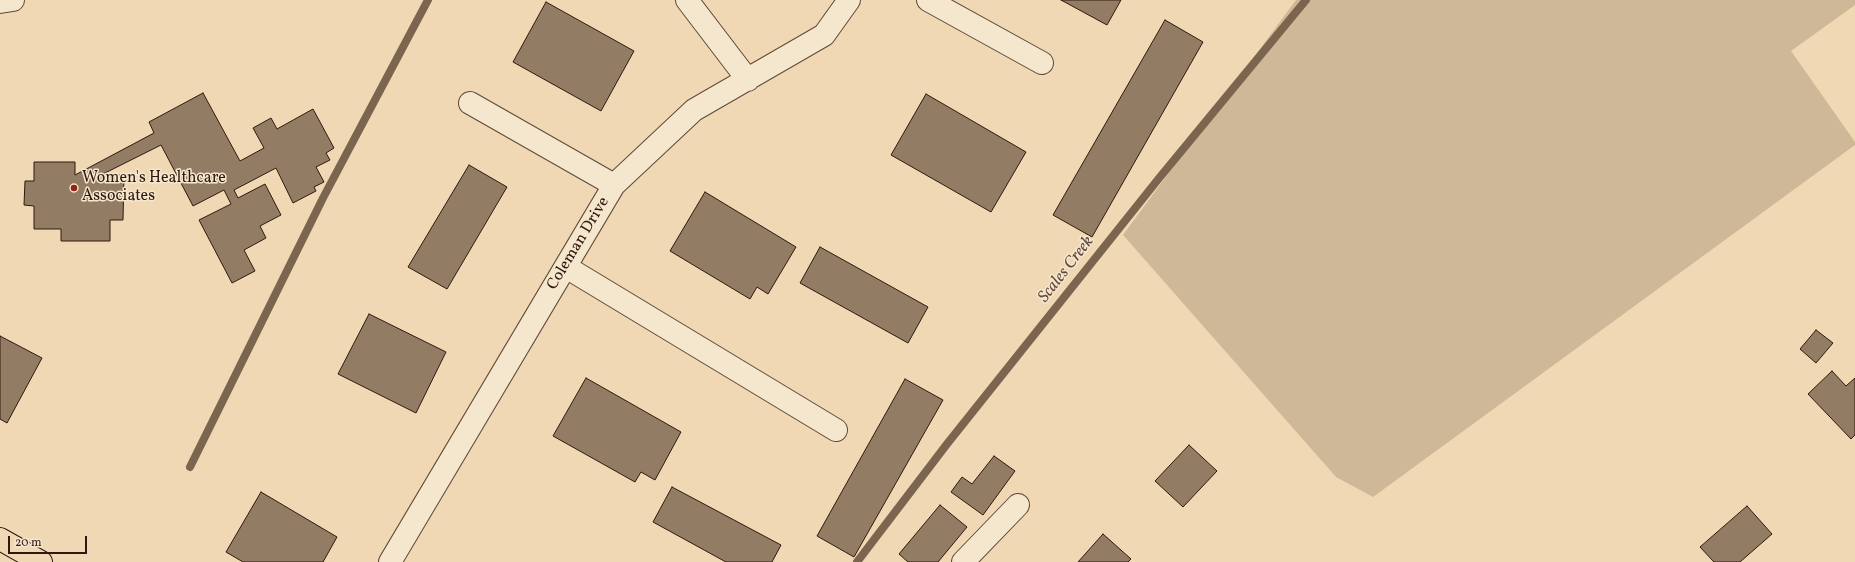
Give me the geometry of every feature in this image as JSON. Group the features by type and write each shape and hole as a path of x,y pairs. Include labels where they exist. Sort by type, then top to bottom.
{"main road":[{"path":"0,539 41,562"}],"street":[{"path":"0,2 13,0"},
{"path":"687,0 748,80"},
{"name":"Coleman Drive","path":"390,562 614,185 694,110 824,35 849,0"},
{"path":"928,0 1042,63"},
{"path":"470,103 614,185"},
{"path":"566,267 836,430"},
{"path":"963,562 1018,505"}],"shaded area":[{"path":"1296,0 1855,0 1855,5 1791,51 1855,142 1855,145 1373,497 1336,477 1123,235"}],"building":[{"path":"1061,0 1121,0 1107,25"},
{"path":"546,2 634,51 601,111 513,62"},
{"path":"1165,20 1203,42 1092,237 1053,215"},
{"name":"Women's Healthcare Associates","path":"203,93 240,161 264,148 253,128 271,118 277,129 313,109 334,148 326,153 330,160 316,167 324,182 314,187 316,191 293,203 276,168 234,190 238,198 265,184 281,215 260,226 266,238 244,250 255,271 232,283 199,220 231,204 224,190 193,206 161,145 101,175 124,175 123,220 110,220 110,241 61,241 61,229 34,229 34,206 24,205 25,181 34,181 34,162 75,162 75,175 154,133 149,122"},
{"path":"926,94 1026,152 991,212 891,155"},
{"path":"469,165 507,187 447,289 408,267"},
{"path":"705,192 796,247 768,294 757,287 750,299 670,251"},
{"path":"820,247 928,307 908,343 800,283"},
{"path":"369,314 446,352 416,413 338,374"},
{"path":"1816,330 1833,343 1816,363 1800,349"},
{"path":"0,336 42,358 7,423 0,419"},
{"path":"1832,371 1846,386 1855,378 1855,435 1851,439 1808,394"},
{"path":"586,378 681,432 655,480 641,472 635,482 553,436"},
{"path":"905,379 943,400 854,557 817,536"},
{"path":"1189,445 1217,471 1183,507 1155,481"},
{"path":"994,456 1015,471 983,515 951,492 962,477 972,484"},
{"path":"672,487 781,545 772,562 726,562 653,522"},
{"path":"261,492 337,537 323,562 243,562 226,552"},
{"path":"940,505 967,527 938,562 908,562 899,554"},
{"path":"1747,506 1772,534 1740,562 1714,562 1700,547"},
{"path":"1103,534 1131,559 1128,562 1078,562"}],"waterway":[{"path":"190,467 323,198 428,0"},
{"name":"Scales Creek","path":"857,562 947,444 1160,177 1306,0"}],"place":[{"name":"Women's Healthcare Associates","path":"74,188"}]}
